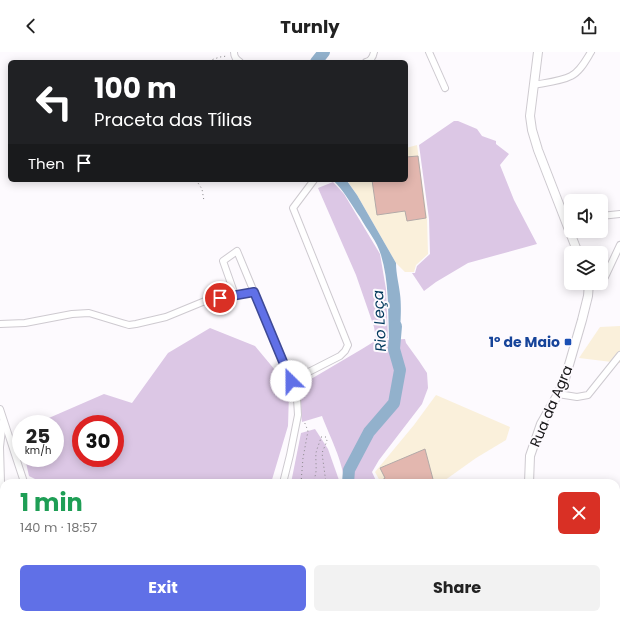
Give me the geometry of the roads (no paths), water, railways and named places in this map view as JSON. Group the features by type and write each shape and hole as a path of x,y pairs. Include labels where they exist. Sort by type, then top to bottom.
{"main road":[{"path":"538,52 530,116 532,130 538,150 564,210"},
{"name":"Rua da Agra","path":"529,479 530,456 541,424 564,382 582,320 588,290"}],"street":[{"path":"430,52 446,88"},
{"path":"534,85 566,78 575,74 591,52"},
{"path":"291,381 340,356 348,345 293,208 312,182"},
{"path":"608,215 620,214"},
{"path":"608,271 620,245"},
{"path":"235,295 222,261 237,251 297,398 298,415 284,479"},
{"path":"0,324 24,323 72,314 89,313 129,325 166,317 205,301 254,292"},
{"path":"558,394 577,397 588,395 620,355"},
{"path":"0,409 23,479"},
{"path":"1,479 0,447 3,418"}],"water":[{"path":"335,182 348,182 357,195 396,263 401,306 399,345 389,338 387,285 384,265 379,250 360,217"}],"waterway":[{"name":"Rio Leça","path":"318,60 324,52"},
{"name":"Rio Leça","path":"348,479 349,470 369,432 394,403 400,370 394,349 396,326"}],"place":[{"name":"1º de Maio","path":"568,342"}]}
